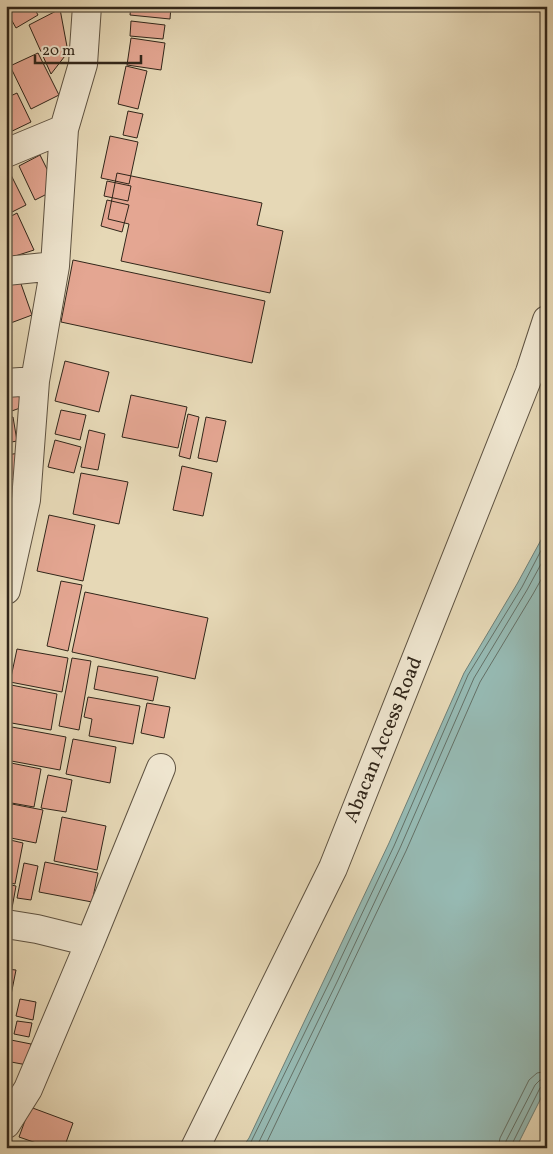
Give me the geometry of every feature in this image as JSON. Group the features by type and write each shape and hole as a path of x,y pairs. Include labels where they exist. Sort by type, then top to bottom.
{"street":[{"path":"6,590 16,501 55,266 64,129 83,64 88,15 87,6"},
{"path":"6,153 64,129"},
{"path":"6,271 55,266"},
{"name":"Abacan Access Road","path":"195,1148 333,868 530,372 547,320"},
{"path":"6,383 35,381"},
{"path":"6,1124 28,1089 161,768"},
{"path":"6,924 38,929 90,942"}],"water":[{"path":"547,529 547,1086 516,1148 242,1148 249,1138 389,843 464,673"}],"building":[{"path":"6,6 33,6 38,15 16,28 6,10"},
{"path":"131,6 171,6 170,19 130,15"},
{"path":"60,9 68,52 51,74 29,25"},
{"path":"131,21 165,25 163,39 130,36"},
{"path":"131,38 165,43 161,70 127,65"},
{"path":"38,53 59,95 31,109 10,66"},
{"path":"126,66 147,71 138,109 118,104"},
{"path":"17,93 31,122 6,134 6,98"},
{"path":"128,111 143,114 137,138 123,135"},
{"path":"110,136 138,142 129,184 101,178"},
{"path":"40,155 57,189 35,200 19,166"},
{"path":"10,173 26,205 6,215 6,174"},
{"path":"117,173 262,203 257,225 283,231 270,293 121,261 129,224 108,219"},
{"path":"107,181 131,186 128,201 104,196"},
{"path":"107,200 129,205 122,232 101,226"},
{"path":"17,213 34,250 6,259 6,219"},
{"path":"73,260 265,301 252,363 61,322"},
{"path":"20,281 32,315 8,324 6,318 6,286"},
{"path":"65,361 109,372 99,412 55,401"},
{"path":"15,386 23,407 6,413 6,389"},
{"path":"131,395 187,407 178,448 122,437"},
{"path":"61,410 86,415 80,440 55,434"},
{"path":"188,414 199,417 190,459 179,456"},
{"path":"13,417 17,441 6,443 6,418"},
{"path":"206,417 226,421 217,462 198,458"},
{"path":"89,430 105,434 98,470 81,467"},
{"path":"55,440 81,447 74,473 48,467"},
{"path":"20,453 23,478 6,480 6,455"},
{"path":"182,466 212,473 203,516 173,510"},
{"path":"81,473 128,482 119,524 73,514"},
{"path":"49,515 95,525 83,581 37,571"},
{"path":"61,581 82,585 68,651 47,646"},
{"path":"85,592 208,618 195,679 72,652"},
{"path":"17,649 68,658 62,692 10,682"},
{"path":"72,658 91,661 79,730 59,726"},
{"path":"98,666 158,677 153,701 94,689"},
{"path":"6,684 57,694 51,730 6,722"},
{"path":"88,697 140,706 133,744 89,736 92,719 84,717"},
{"path":"147,703 170,707 164,738 141,733"},
{"path":"12,727 66,737 60,770 6,760"},
{"path":"73,739 116,747 110,783 66,774"},
{"path":"6,762 41,769 34,807 6,802"},
{"path":"48,775 72,780 66,812 41,808"},
{"path":"12,804 43,810 36,843 6,837"},
{"path":"62,817 106,826 97,870 54,861"},
{"path":"6,839 23,843 15,884 6,882"},
{"path":"45,862 98,873 92,902 39,892"},
{"path":"24,863 38,866 31,900 17,898"},
{"path":"6,884 16,886 10,919 6,918"},
{"path":"6,969 16,970 9,1005 6,1004"},
{"path":"20,999 36,1002 33,1020 16,1016"},
{"path":"17,1021 32,1023 29,1037 14,1034"},
{"path":"6,1039 31,1044 27,1065 6,1061"},
{"path":"30,1107 73,1123 64,1148 51,1148 19,1137"}]}
